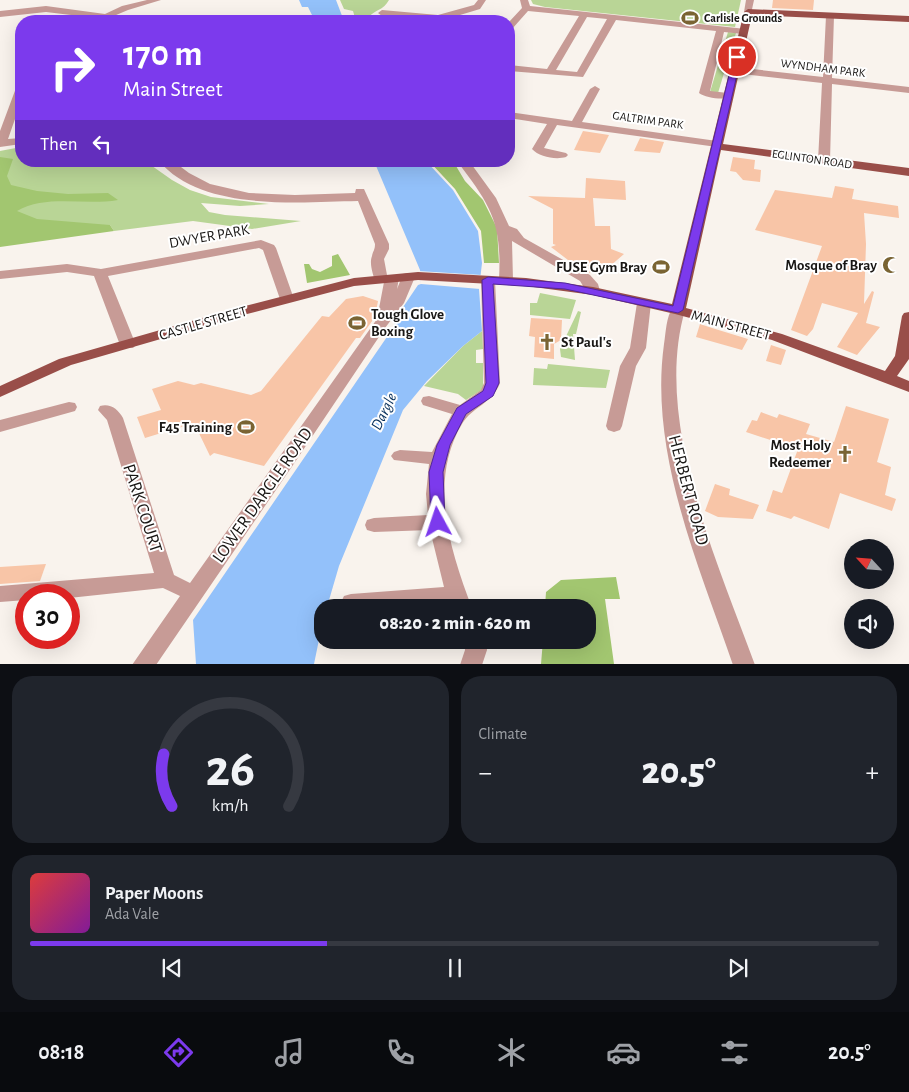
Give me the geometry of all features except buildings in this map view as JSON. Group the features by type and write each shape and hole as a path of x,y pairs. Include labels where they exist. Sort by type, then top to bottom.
{"main road":[{"path":"678,310 748,12 909,19"},
{"name":"EGLINTON ROAD","path":"716,145 909,172"},
{"name":"CASTLE STREET","path":"0,392 66,362 287,299 354,282 413,277 484,280"},
{"name":"MAIN STREET","path":"484,280 547,284 594,291 678,310 777,337 909,387"},
{"path":"888,378 903,356 909,316"}],"street":[{"path":"46,9 58,0"},
{"path":"107,15 157,0"},
{"path":"451,15 472,9 480,5 482,0"},
{"path":"748,12 750,0"},
{"path":"515,18 525,4 585,14 743,31"},
{"path":"0,14 46,9 96,15"},
{"path":"382,13 400,15"},
{"path":"550,72 585,14"},
{"path":"824,161 830,16"},
{"path":"515,69 581,74 613,17"},
{"path":"721,28 704,93 728,96"},
{"name":"WYNDHAM PARK","path":"734,70 909,90"},
{"path":"576,124 595,89"},
{"path":"15,104 0,144 15,142"},
{"name":"GALTRIM PARK","path":"515,116 716,145"},
{"path":"554,121 538,149 542,152 562,155"},
{"name":"LOWER DARGLE ROAD","path":"173,167 188,178 232,194 260,197 361,195 382,244 382,249 377,259 387,279 387,307 379,325"},
{"path":"468,167 492,198 501,215 507,258 506,280"},
{"path":"504,228 512,232 519,241 585,278 591,284 594,291"},
{"name":"DWYER PARK","path":"0,275 67,268 101,273 262,244 269,248 287,299"},
{"path":"101,273 101,279 128,345"},
{"name":"LOWER DARGLE ROAD","path":"143,664 285,464 379,325 400,299 413,277"},
{"path":"458,599 438,522 435,485 438,459 449,433 462,411 488,394 492,383 484,280"},
{"path":"614,426 628,366 638,348 644,303"},
{"name":"HERBERT ROAD","path":"678,310 674,328 668,388 676,454 690,505 744,664"},
{"path":"429,401 462,411"},
{"path":"0,426 69,407"},
{"name":"PARK COURT","path":"106,410 115,418 166,580"},
{"path":"400,456 438,459"},
{"path":"374,525 438,522"},
{"path":"0,594 166,580 175,586 194,592"},
{"path":"471,664 476,649"}],"green space":[{"path":"340,0 389,0 371,15 354,15 353,11 344,9"},
{"name":"Carlisle Grounds","path":"531,0 741,0 735,27 545,7 533,4"},
{"path":"728,32 736,33 718,93 710,92"},
{"path":"15,148 15,167 154,167 190,190 211,197 269,204 240,206 201,203 209,212 301,221 252,229 193,221 114,231 110,225 16,225 0,179 0,151"},
{"path":"0,157 13,159 7,176 11,185 37,191 68,194 108,193 118,200 40,203 17,211 37,219 110,225 114,231 0,247"},
{"path":"435,167 457,167 465,181 483,200 497,228 499,263 484,263 481,231 455,189"},
{"path":"338,254 350,275 307,283 304,264 309,264 312,269 320,272 332,266 332,256"},
{"path":"540,293 576,300 570,319 530,315 530,303 537,303"},
{"path":"578,311 581,312 576,334 573,334 575,360 561,357 560,349"},
{"path":"482,331 483,349 476,350 476,363 483,363 483,389 466,400 458,394 424,386 463,346"},
{"path":"548,364 610,370 606,388 533,385 534,368 547,369"},
{"path":"616,577 620,599 605,599 614,664 541,664 542,649 596,649 596,599 546,599 546,592 561,580"}],"water":[{"path":"299,0 336,0 342,15 312,15 308,7 302,7"},
{"name":"Dargle","path":"377,167 432,167 453,190 478,231 482,263 479,289 482,331 463,346 427,381 403,410 339,566 329,599 314,599 314,649 317,649 314,664 196,664 193,620 391,331 395,324 393,322 418,285 421,284 420,270"}],"pier":[{"path":"418,271 482,275 480,289 421,284"}],"place":[{"name":"Carlisle Grounds","path":"690,18"},
{"name":"Mosque of Bray","path":"891,265"},
{"name":"FUSE Gym Bray","path":"661,267"},
{"name":"Tough Glove Boxing","path":"357,323"},
{"name":"St Paul's","path":"547,342"},
{"name":"F45 Training","path":"246,427"},
{"name":"Most Holy Redeemer","path":"845,454"}],"route":[{"path":"438,522 435,485 438,459 443,445 462,411 478,402 491,389 488,280 565,286 678,310 737,57"}]}
